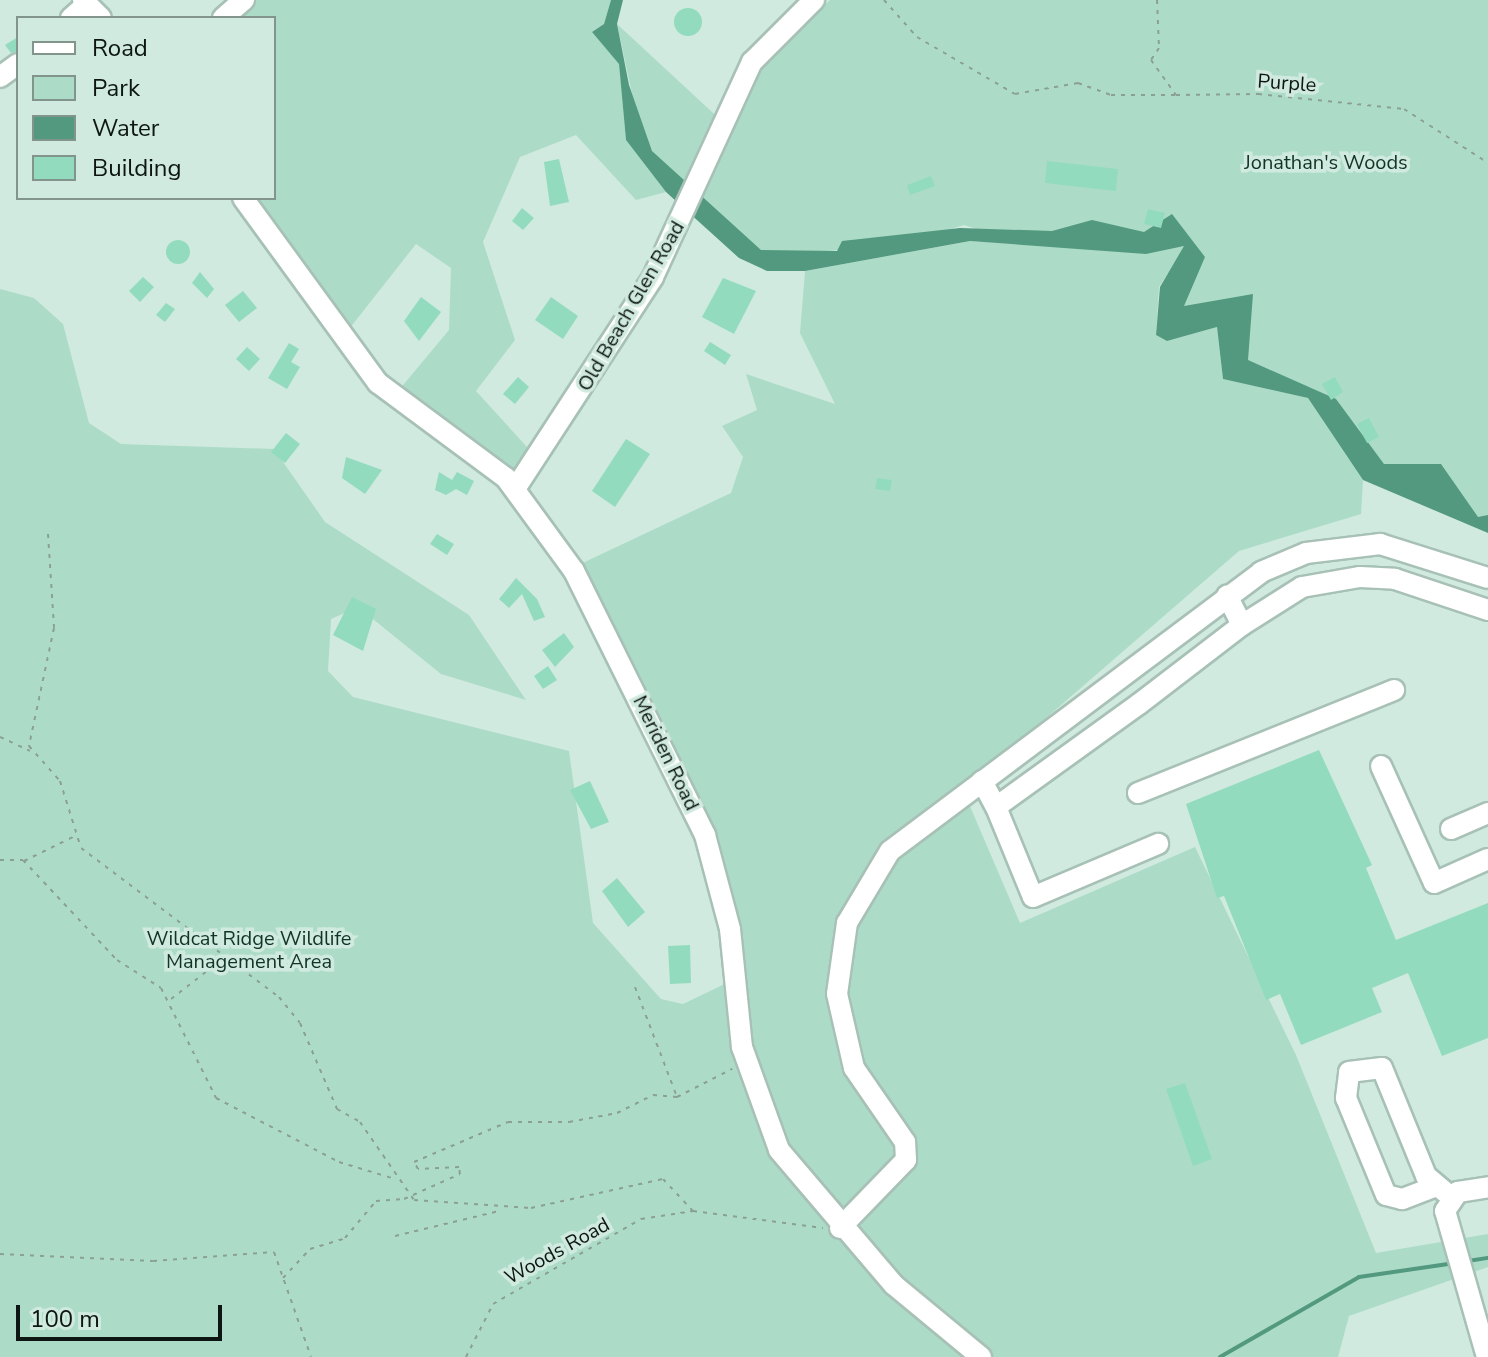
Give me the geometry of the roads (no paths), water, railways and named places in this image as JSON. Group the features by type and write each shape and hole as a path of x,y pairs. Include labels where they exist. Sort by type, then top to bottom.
{"street":[{"path":"225,16 244,0"},
{"name":"Old Beach Glen Road","path":"515,489 606,356 680,222 752,62 814,0"},
{"name":"Meriden Road","path":"244,200 378,383 515,489 597,613 705,835 730,929 742,1047 779,1150 841,1229 925,1316 981,1357"},
{"path":"841,1229 899,1174 907,1150 847,1048 837,994 847,923 890,851 1227,596 1280,563 1355,545 1412,550 1488,578"},
{"path":"996,807 1242,625 1302,587 1360,577 1395,579 1488,610"},
{"path":"1227,596 1242,625"},
{"path":"1138,793 1394,690"},
{"path":"1381,766 1434,883 1488,859"},
{"path":"982,781 1033,897 1158,844"},
{"path":"1451,829 1488,813"},
{"path":"1487,1357 1454,1253 1442,1192 1382,1068 1349,1072 1346,1098 1386,1195 1402,1199 1442,1192 1488,1187"}],"water":[{"path":"611,0 623,0 617,24 629,85 652,151 761,250 837,251 842,241 960,228 1052,231 1092,220 1144,232 1172,214 1205,257 1184,306 1253,294 1248,360 1336,399 1384,464 1441,464 1478,517 1488,515 1488,533 1363,480 1308,398 1223,379 1217,327 1167,341 1156,335 1160,287 1184,246 1146,254 970,241 805,271 767,271 739,258 666,192 626,140 619,64 592,32 604,24"}],"waterway":[{"path":"1468,1261 1488,1258"},
{"path":"1220,1357 1359,1277 1455,1263"}],"park label":[{"name":"Jonathan's Woods","path":"1326,162"},
{"name":"Wildcat Ridge Wildlife Management Area","path":"249,950"}]}
